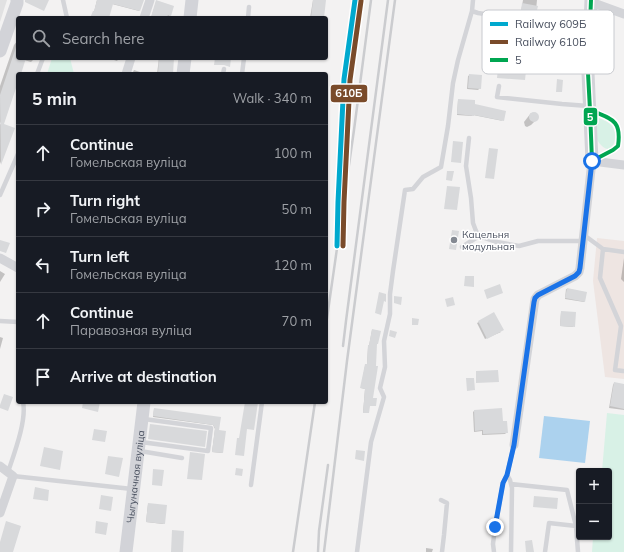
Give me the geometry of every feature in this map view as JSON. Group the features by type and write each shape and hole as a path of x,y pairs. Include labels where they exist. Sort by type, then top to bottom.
{"street":[{"path":"0,51 12,26 17,0"},
{"path":"145,16 150,0"},
{"path":"189,1 190,16"},
{"path":"591,1 614,10"},
{"path":"614,10 624,14"},
{"path":"127,72 130,60"},
{"path":"184,72 185,60"},
{"path":"514,445 535,298 575,276 579,272 592,161 588,74"},
{"path":"592,161 624,165"},
{"path":"0,258 16,267"},
{"name":"Чыгуначная вуліца","path":"126,552 144,404"},
{"path":"0,513 7,471"}],"lane":[{"path":"63,0 67,16"},
{"path":"357,552 371,442 384,397 380,388 385,367 384,341 390,314 390,294 405,190 413,189 423,177 441,166 448,126 453,83 472,11 473,0"},
{"path":"248,16 249,7"},
{"path":"472,11 482,14"},
{"path":"38,72 42,60"},
{"path":"242,72 244,60"},
{"path":"499,86 497,97 589,108 614,122 618,127 618,146 592,161"},
{"path":"469,138 466,166 473,223 479,236 497,242 519,246 538,241 583,238 602,249 624,252"},
{"path":"0,195 16,159"},
{"path":"462,247 479,236"},
{"path":"602,249 600,278 620,326 615,370 623,372"},
{"path":"0,321 16,322"},
{"path":"24,404 25,408 20,435 7,471 134,489"},
{"path":"251,485 262,404"},
{"path":"139,446 208,451 211,428 142,418"},
{"path":"494,552 493,544 497,512 503,483 507,475 514,445"},
{"path":"139,446 182,458"},
{"path":"507,475 512,488 511,552"},
{"path":"511,484 567,490 576,526 549,523 545,552"},
{"path":"441,500 446,503 442,552"},
{"path":"577,540 578,552"}],"shaded area":[{"path":"0,0 7,0 0,22"},
{"path":"597,238 624,241 624,379 605,377 593,281"}],"green space":[{"path":"51,60 70,60 74,72 48,72"},
{"path":"596,117 607,122 613,127 615,137 610,149 606,149 597,140"},
{"path":"607,413 624,415 624,552 592,552 593,540 612,540 612,468 602,468"}],"water":[{"path":"544,416 590,421 585,463 539,458"}],"building":[{"path":"25,0 49,0 44,11 25,2"},
{"path":"97,0 144,0 140,11 113,4 110,16 91,16"},
{"path":"156,0 174,6 171,16 151,16"},
{"path":"313,0 326,0 324,16 311,16"},
{"path":"522,3 538,6 537,10 521,10"},
{"path":"16,47 16,60 25,60 22,72 16,72 16,88 4,124 15,128 1,165 0,95"},
{"path":"159,60 174,60 173,72 158,72"},
{"path":"215,60 231,60 230,67 224,65 214,65"},
{"path":"469,74 482,75 481,89 468,88"},
{"path":"497,74 526,74 525,80 497,78"},
{"path":"557,79 563,80 562,92 556,92"},
{"path":"458,99 475,100 475,104 506,111 504,121 474,115 457,114"},
{"path":"534,112 539,117 534,122 529,117"},
{"path":"453,141 463,142 461,163 451,162"},
{"path":"489,148 498,149 494,179 485,178"},
{"path":"447,171 454,171 452,181 446,180"},
{"path":"447,186 460,187 457,210 444,209"},
{"name":"Кацельня модульная","path":"452,230 459,231 456,250 449,249"},
{"path":"0,240 10,243 6,253 0,251"},
{"path":"465,276 474,276 474,287 464,286"},
{"path":"500,284 503,293 487,299 484,290"},
{"path":"567,288 587,292 585,302 565,298"},
{"path":"379,292 386,294 386,302 384,301 381,315 375,313"},
{"path":"394,296 402,297 401,305 394,303"},
{"path":"453,297 455,305 447,307 445,299"},
{"path":"561,311 576,312 575,327 560,326"},
{"path":"494,312 504,330 487,339 478,321"},
{"path":"412,318 419,319 418,325 412,325"},
{"path":"372,329 381,331 377,344 376,366 378,366 373,398 377,398 376,406 370,406 369,413 363,413 365,389 360,388 365,364 367,364 368,345"},
{"path":"390,330 397,332 395,338 389,336"},
{"path":"498,370 499,382 476,383 476,371"},
{"path":"466,378 474,378 475,390 467,391"},
{"path":"614,382 624,384 624,409 610,406"},
{"path":"4,394 13,397 8,411 0,408"},
{"path":"83,404 100,404 98,412 82,408"},
{"path":"245,404 258,404 254,430 247,429 244,456 235,455 237,438 239,438"},
{"path":"154,408 221,417 219,430 226,431 223,453 212,452 215,428 213,425 153,416"},
{"path":"502,408 503,421 507,421 508,433 483,434 483,430 475,431 474,410"},
{"path":"150,424 207,431 205,447 148,439"},
{"path":"94,429 107,431 105,442 92,440"},
{"path":"44,447 63,451 60,470 40,466"},
{"path":"356,450 365,451 364,461 355,459"},
{"path":"190,452 205,454 202,480 187,479"},
{"path":"108,456 123,458 119,477 105,474"},
{"path":"236,468 243,469 242,476 235,475"},
{"path":"153,469 164,470 162,486 152,485"},
{"path":"35,487 49,490 48,501 33,499"},
{"path":"101,495 113,497 111,511 99,509"},
{"path":"534,496 558,498 557,509 533,507"},
{"path":"148,503 167,505 165,524 146,522"},
{"path":"6,521 21,526 13,552 0,552 0,542"},
{"path":"96,521 108,523 106,535 95,533"},
{"path":"172,530 184,531 183,552 171,552"},
{"path":"532,540 534,552 526,552 525,541"}],"railway":[{"path":"328,311 371,0"},
{"path":"343,346 388,0"},
{"path":"324,552 347,361 395,0"},
{"path":"293,552 315,404"},
{"path":"318,552 319,531 328,465"}],"rail line":[{"name":"609Б","path":"337,246 344,79 355,0"},
{"name":"610Б","path":"343,246 350,80 361,1"}],"transit line":[{"name":"5","path":"591,0 591,10"},
{"name":"5","path":"588,74 590,110"},
{"name":"5","path":"590,110 613,121 618,130 619,137 618,146 592,161 590,110"}],"place":[{"name":"Кацельня модульная","path":"454,240"}],"route":[{"path":"495,527 503,483 507,475 514,445 535,298 575,276 579,272 592,161"}]}
